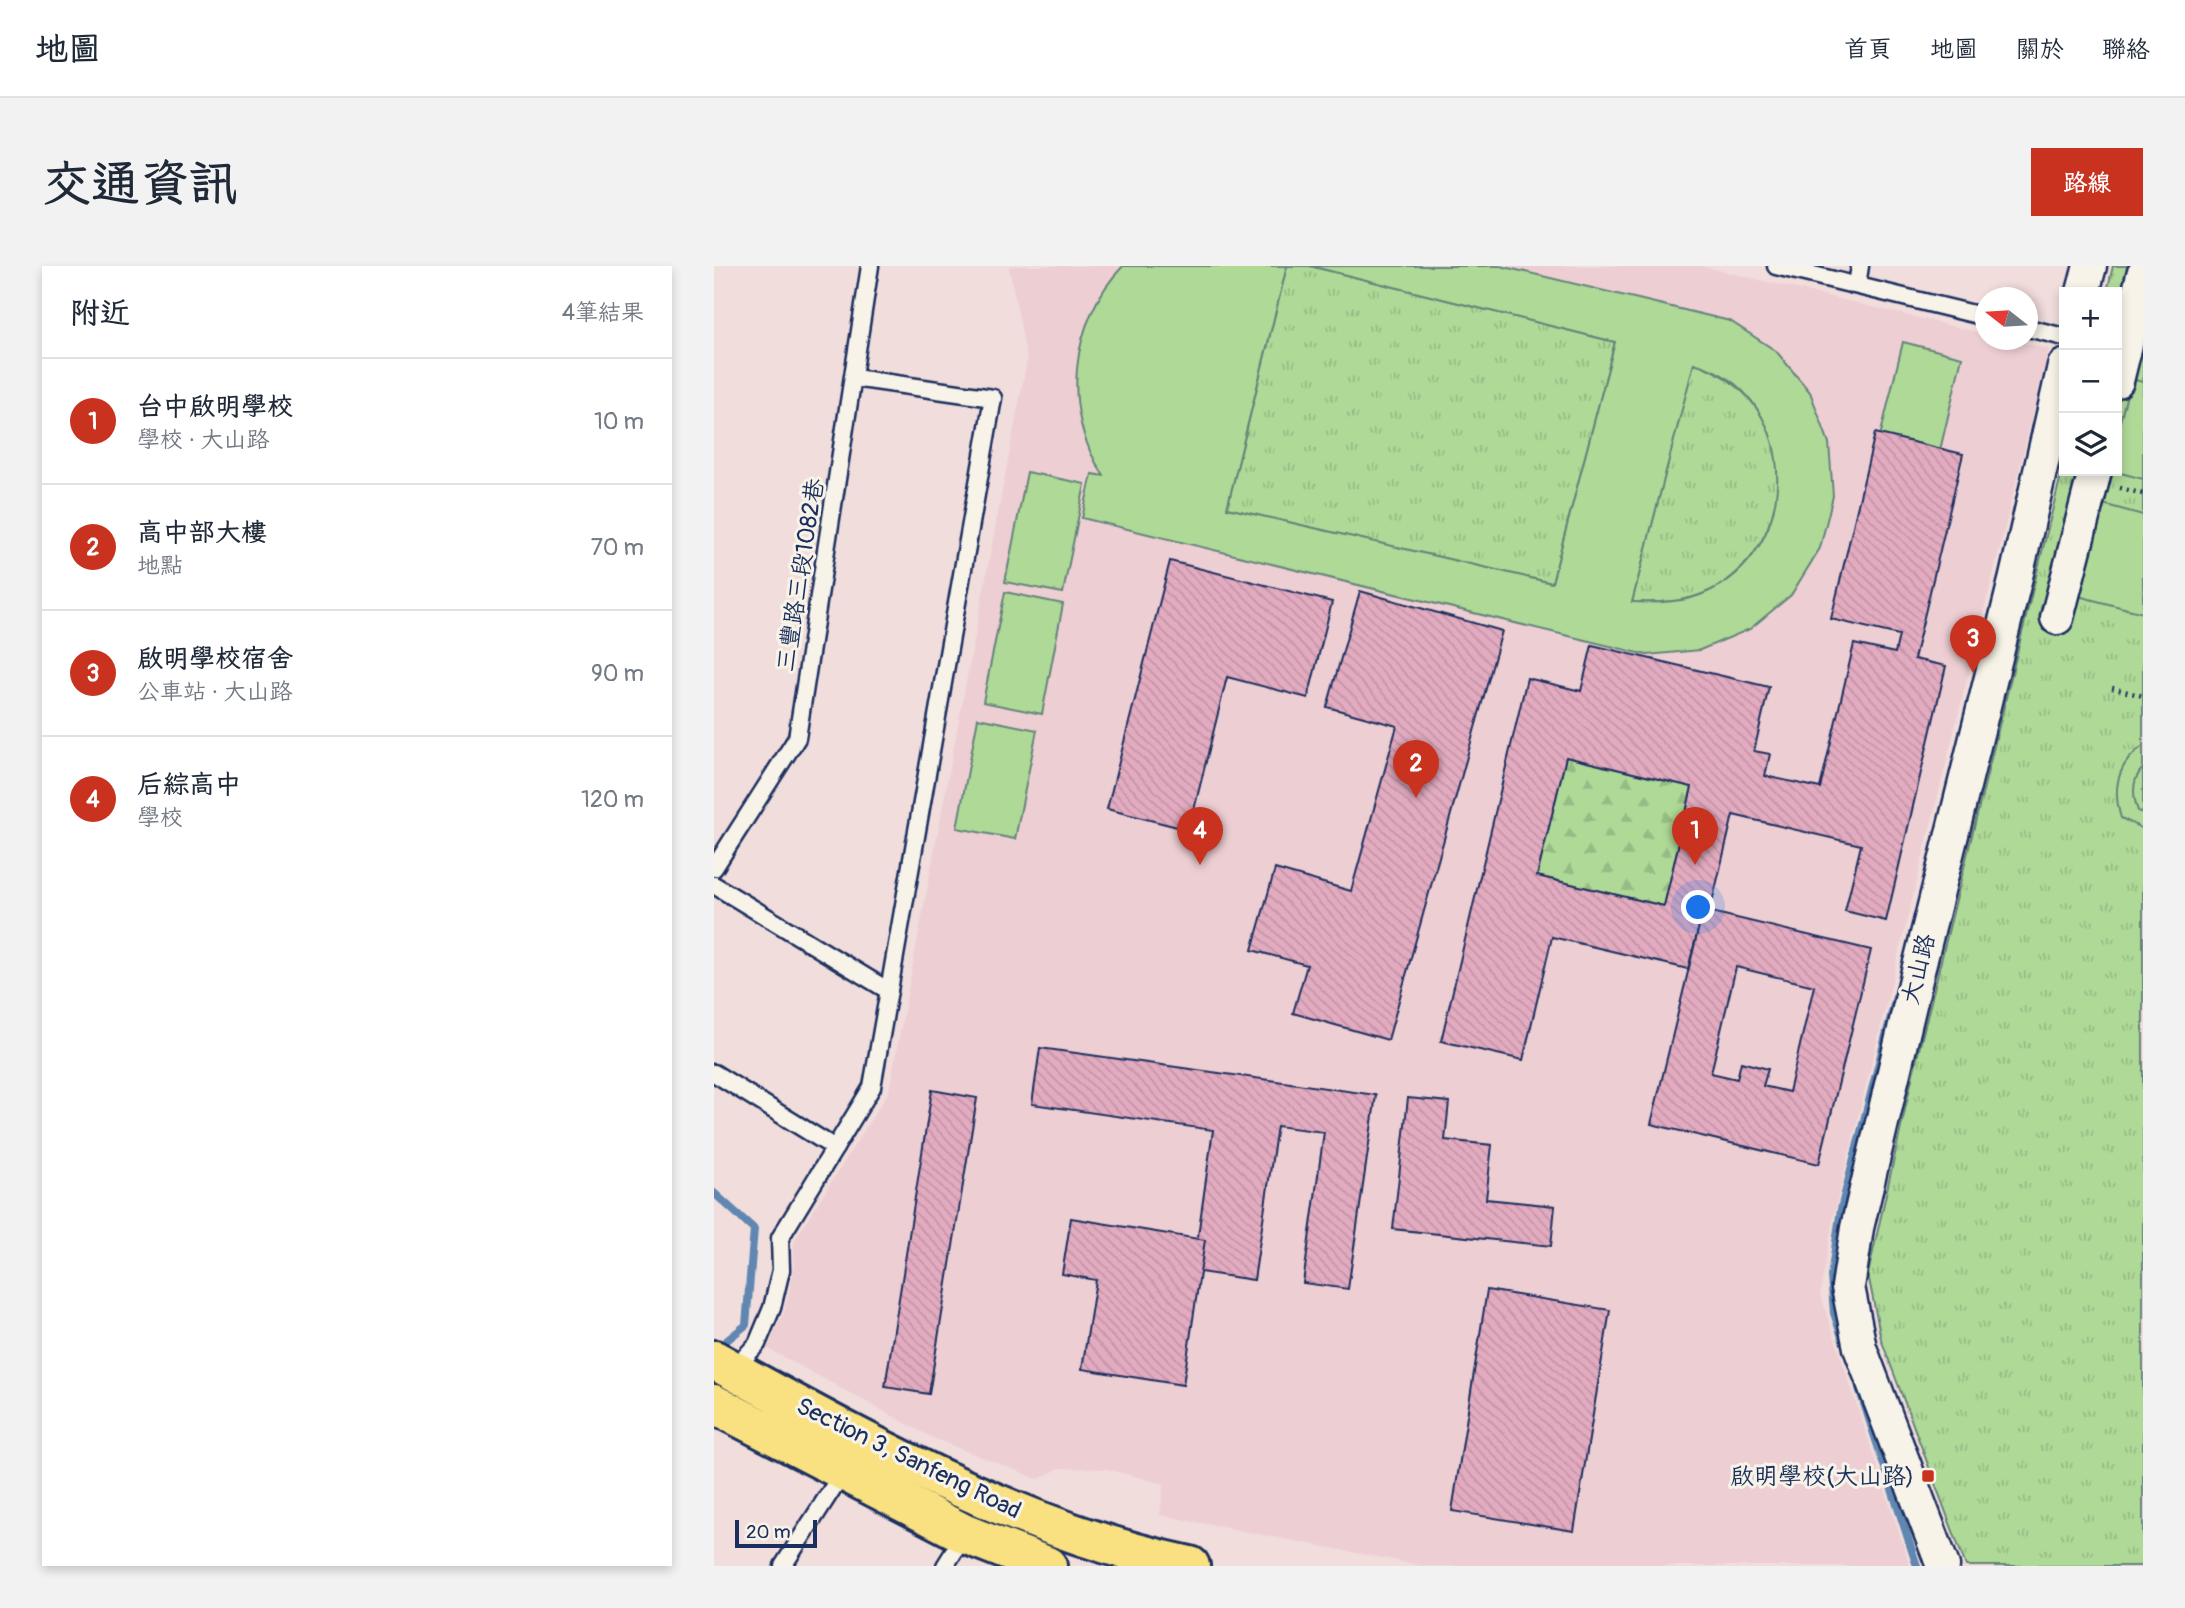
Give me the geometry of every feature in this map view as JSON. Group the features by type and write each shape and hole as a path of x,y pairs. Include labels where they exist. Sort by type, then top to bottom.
{"main road":[{"name":"Section 3, Sanfeng Road","path":"723,1365 983,1499 1141,1561 1190,1566"},
{"name":"Section 3, Sanfeng Road","path":"714,1405 965,1534 1047,1566"}],"street":[{"path":"2084,287 2090,266"},
{"path":"2122,361 2143,275"},
{"name":"大山路","path":"1943,1566 1860,1348 1847,1287 1857,1228 1910,1002 2016,577 2059,388"},
{"path":"2057,618 2094,476"},
{"path":"714,1405 723,1365"}],"lane":[{"name":"三豐路三段1082巷","path":"714,868 797,738 870,266"},
{"path":"1776,266 1975,314"},
{"path":"1857,285 1860,266"},
{"path":"2038,330 2059,336"},
{"path":"723,1365 757,1343 772,1308 781,1270 780,1238 872,1087 993,398 854,377"},
{"path":"714,885 889,991"},
{"path":"714,1073 835,1149"},
{"path":"783,1566 843,1472"},
{"path":"945,1566 965,1534"}],"path":[{"path":"2112,688 2143,696"}],"shaded area":[{"path":"1009,266 1701,266 1975,332 1975,350 2038,350 2038,346 2049,349 1833,1218 1820,1294 1910,1566 1424,1566 1160,1515 1164,1484 1107,1469 1060,1468 1038,1479 933,1438 767,1348 784,1312 794,1271 794,1241 889,1091 1027,360"}],"green space":[{"path":"1123,266 1287,266 1227,508 1552,583 1615,342 1310,266 1500,266 1730,321 1776,351 1810,392 1829,443 1833,496 1820,548 1791,595 1750,629 1700,650 1647,655 1082,518 1092,474 1104,476 1090,451 1081,424 1077,368 1091,313 1105,288","holes":["1694,363 1731,381 1757,409 1773,443 1777,480 1771,518 1755,552 1728,580 1691,598 1632,602"]},
{"path":"1287,266 1310,266 1615,342 1552,583 1227,508"},
{"path":"2113,266 2143,266 2143,1566 1966,1566 1881,1339 1868,1274 1913,1074 2061,476 2122,476 2122,287 2108,287"},
{"path":"1903,342 1962,357 1937,463 1877,449"},
{"path":"1694,362 1720,375 1742,391 1755,406 1769,432 1777,461 1777,490 1771,518 1759,545 1742,568 1718,586 1683,600 1632,602"},
{"path":"2131,379 2143,382 2143,479 2122,473 2122,414"},
{"path":"1027,472 1085,484 1063,593 1005,582"},
{"path":"2099,503 2143,515 2143,613 2074,595"},
{"path":"1005,592 1063,604 1042,714 983,702"},
{"path":"978,718 1037,730 1015,839 957,828"},
{"path":"2143,746 2143,768 2136,778 2134,789 2138,811 2143,813 2143,829 2121,818 2117,787 2127,761"},
{"path":"1566,757 1692,787 1664,906 1537,876"}],"building":[{"path":"1875,433 1963,454 1914,659 1946,666 1886,921 1845,911 1861,845 1733,815 1710,911 1703,910 1688,969 1552,937 1523,1060 1441,1041 1527,678 1581,691 1592,645 1769,687 1754,751 1770,754 1765,776 1820,788 1854,644 1895,653 1899,635 1831,619","holes":["1566,757 1692,787 1664,906 1537,876"]},
{"path":"1170,561 1332,602 1308,698 1227,677 1189,830 1107,809"},
{"path":"1360,591 1502,631 1388,1040 1293,1013 1307,965 1252,950 1275,869 1351,891 1397,726 1327,707"},
{"path":"1703,910 1871,950 1819,1164 1651,1124","holes":["1736,967 1814,986 1789,1092 1763,1086 1768,1069 1741,1062 1737,1079 1711,1073"]},
{"path":"1040,1048 1376,1095 1348,1289 1303,1283 1324,1132 1277,1126 1254,1280 1193,1271 1213,1130 1032,1104"},
{"path":"932,1090 977,1098 929,1394 885,1387"},
{"path":"1408,1098 1449,1102 1445,1140 1492,1145 1486,1199 1555,1206 1551,1246 1393,1229"},
{"path":"1071,1218 1205,1240 1183,1385 1082,1369 1096,1280 1062,1274"},
{"path":"1487,1290 1610,1310 1574,1531 1452,1511"}],"waterway":[{"path":"1844,1343 1834,1313 1831,1276 1841,1209 1896,997"},
{"path":"714,1193 754,1229 746,1325 716,1349"},
{"path":"1859,1388 1917,1566"}],"place":[{"name":"啟明學校宿舍","path":"1973,673"},
{"name":"高中部大樓","path":"1416,798"},
{"name":"后綜高中","path":"1200,865"},
{"name":"台中啟明學校","path":"1695,865"},
{"name":"啟明學校(大山路)","path":"1928,1476"}]}
